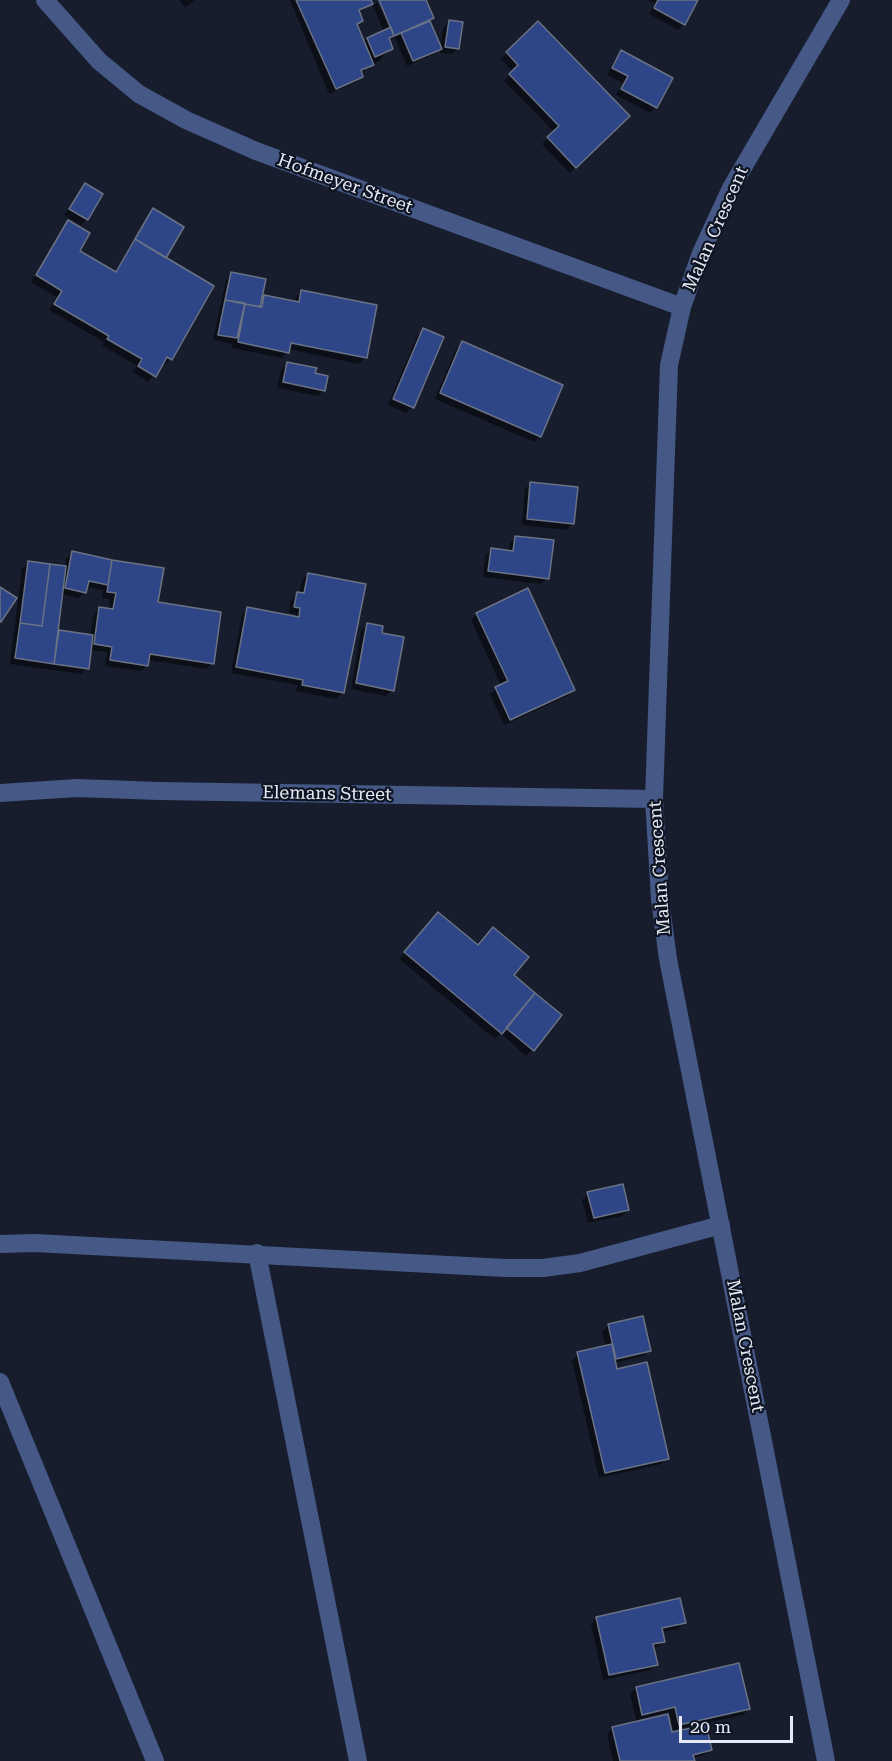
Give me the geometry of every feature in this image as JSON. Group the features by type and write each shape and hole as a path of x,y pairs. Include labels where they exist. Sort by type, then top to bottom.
{"street":[{"name":"Hofmeyer Street","path":"45,0 99,61 139,94 186,120 256,151 682,307"},
{"name":"Malan Crescent","path":"826,1761 668,959 659,887 654,799 669,365 682,307 701,253 731,188 841,0"},
{"name":"Elemans Street","path":"0,793 77,788 654,799"},
{"path":"0,1244 35,1243 257,1253 505,1268 543,1268 580,1263 721,1225"},
{"path":"257,1253 358,1761"},
{"path":"0,1382 154,1761"}],"building":[{"path":"296,0 371,0 373,4 359,10 363,21 357,24 374,65 361,70 363,77 336,89"},
{"path":"379,0 426,0 434,18 394,36"},
{"path":"658,0 698,0 685,25 654,8"},
{"path":"449,20 463,22 459,49 445,47"},
{"path":"430,21 442,49 413,61 401,33"},
{"path":"538,21 630,116 576,168 547,137 559,126 509,74 518,65 506,52"},
{"path":"391,27 394,36 389,38 393,49 375,57 367,38"},
{"path":"621,50 673,78 657,108 621,89 628,76 612,68"},
{"path":"85,183 103,194 88,220 69,209"},
{"path":"153,208 184,227 166,258 135,239"},
{"path":"68,220 90,233 80,251 116,272 135,239 214,286 172,360 167,357 156,377 138,366 142,359 107,339 109,336 54,304 62,291 36,275"},
{"path":"231,272 266,279 260,307 225,300"},
{"path":"301,290 377,305 367,358 291,343 289,353 238,342 245,304 262,307 264,295 299,302"},
{"path":"225,300 245,303 237,338 218,335"},
{"path":"423,328 444,337 414,408 393,399"},
{"path":"462,341 563,385 541,437 440,393"},
{"path":"287,362 317,368 315,373 328,376 325,391 283,382"},
{"path":"530,482 578,487 574,524 527,519"},
{"path":"515,536 554,540 549,579 488,571 491,548 513,551"},
{"path":"72,551 112,560 108,585 89,581 86,593 65,588"},
{"path":"112,560 164,568 158,602 221,612 214,664 150,654 148,666 110,660 112,647 94,644 99,607 113,609 116,593 107,592"},
{"path":"28,561 50,564 42,626 20,623"},
{"path":"50,564 66,566 54,664 15,658 20,623 42,626"},
{"path":"308,573 366,584 344,693 302,685 303,680 236,667 247,607 299,617 300,608 294,607 297,592 304,593"},
{"path":"0,587 17,598 1,622 0,622"},
{"path":"528,588 575,690 510,720 495,687 508,681 476,613"},
{"path":"367,623 383,626 382,633 404,637 394,691 356,683"},
{"path":"59,630 93,635 89,669 54,664"},
{"path":"438,912 478,945 493,927 529,957 514,975 535,993 502,1034 404,952"},
{"path":"535,993 562,1015 534,1051 506,1028"},
{"path":"623,1184 629,1210 594,1218 587,1192"},
{"path":"643,1316 651,1351 616,1359 608,1324"},
{"path":"612,1344 617,1369 647,1362 669,1459 605,1473 577,1352"},
{"path":"680,1598 686,1623 662,1628 665,1642 653,1644 658,1665 609,1675 596,1617"},
{"path":"739,1663 750,1709 679,1725 675,1707 642,1715 636,1687"},
{"path":"668,1714 672,1732 706,1725 712,1750 693,1755 695,1761 620,1761 612,1727"}]}
